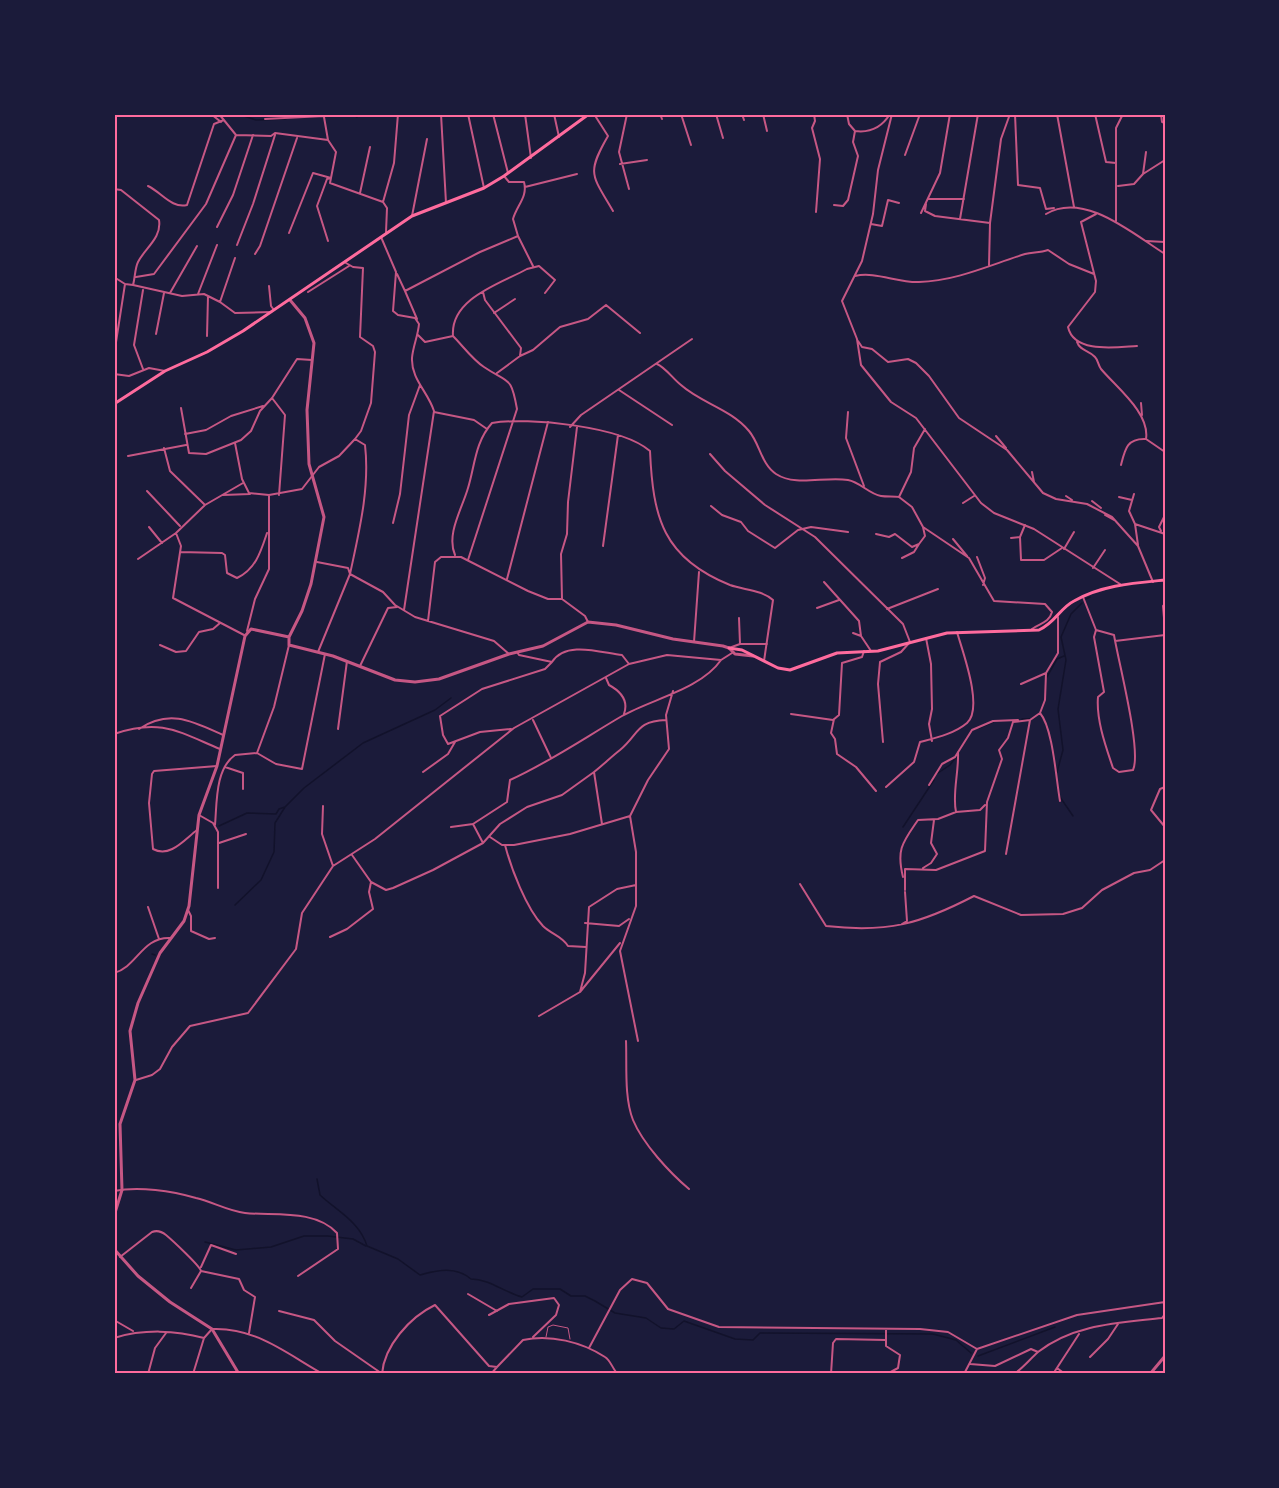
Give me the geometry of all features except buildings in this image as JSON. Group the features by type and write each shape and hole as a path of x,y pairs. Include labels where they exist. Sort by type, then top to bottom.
{"main road":[{"path":"114,404 165,371 207,352 290,300 412,216 484,188 504,176 589,114"},
{"path":"729,648 790,670 837,653 871,651 957,632 1032,631 1046,627 1067,606 1083,597 1120,584 1165,580"}],"street":[{"path":"211,114 223,121"},
{"path":"219,114 236,135 274,135 275,133 297,138 328,140"},
{"path":"383,202 394,163 398,114"},
{"path":"441,114 446,203"},
{"path":"468,114 484,188"},
{"path":"493,114 508,173"},
{"path":"525,114 531,158"},
{"path":"554,114 559,137"},
{"path":"594,114 608,136 596,156 594,176 613,211"},
{"path":"627,114 621,134 620,164 629,189"},
{"path":"660,114 662,119"},
{"path":"681,114 691,145"},
{"path":"716,114 723,138"},
{"path":"742,114 744,120"},
{"path":"763,114 767,131"},
{"path":"814,114 815,121 812,128 820,159 816,212"},
{"path":"847,114 849,124 855,131"},
{"path":"855,131 875,128 884,123 891,114"},
{"path":"891,114 861,261 842,301 856,339 861,365 891,402 916,418 974,496 994,513 1026,525 1120,584"},
{"path":"904,155 920,114"},
{"path":"921,213 940,173 950,114"},
{"path":"960,219 978,114"},
{"path":"989,266 990,223 1001,139 1010,114"},
{"path":"1016,114 1018,185 1040,188 1046,209 1084,207 1116,221 1165,254"},
{"path":"1057,114 1074,207"},
{"path":"1095,114 1106,162 1116,164"},
{"path":"1116,221 1118,186 1116,128 1124,114"},
{"path":"1161,114 1162,122 1165,123"},
{"path":"265,119 324,115 328,140 336,152 330,183 383,202 387,208 386,232"},
{"path":"148,186 162,193 171,202 181,206 188,205 214,124 223,121"},
{"path":"834,205 843,206 848,201 858,156 853,142 855,131"},
{"path":"136,277 154,274 206,204 236,135"},
{"path":"217,227 232,195 254,135"},
{"path":"237,245 253,204 274,135"},
{"path":"255,254 260,246 297,138"},
{"path":"412,216 427,139"},
{"path":"360,193 370,147"},
{"path":"1143,174 1146,152"},
{"path":"620,164 647,160"},
{"path":"1118,186 1134,184 1143,174 1165,160"},
{"path":"289,233 313,173 331,178"},
{"path":"525,188 576,174"},
{"path":"504,176 509,182 524,182 523,198 513,219 518,236 534,267"},
{"path":"328,241 317,207 327,178 331,178"},
{"path":"114,189 121,190 159,220 158,233 137,264 133,285"},
{"path":"928,199 964,200"},
{"path":"870,224 882,226 888,200 898,203"},
{"path":"926,204 927,213 990,223"},
{"path":"1046,214 1056,208"},
{"path":"1096,214 1081,222 1094,274 1095,292 1068,327 1070,336 1077,342 1104,348 1137,346"},
{"path":"381,236 419,324 412,358 414,375 429,396 436,415 474,420 487,429"},
{"path":"405,291 480,252 518,236"},
{"path":"1143,240 1165,242"},
{"path":"198,294 217,245"},
{"path":"170,293 197,246"},
{"path":"855,276 862,274 897,282 934,281 1048,250 1069,264 1094,274"},
{"path":"220,302 235,258"},
{"path":"223,495 296,493 312,479 319,468 339,456 362,431 371,403 375,352 373,346 360,337 363,268 349,266 344,261"},
{"path":"308,292 349,266"},
{"path":"453,336 455,322 465,304 483,292 534,267 538,266 554,277 555,280 545,292"},
{"path":"396,272 393,311 398,315 415,318 419,324"},
{"path":"114,278 143,289 188,296 198,294 208,296 235,313 273,310 269,286"},
{"path":"114,355 125,284"},
{"path":"142,369 134,345 143,289"},
{"path":"483,292 494,313 521,348 520,356"},
{"path":"156,334 164,293"},
{"path":"207,336 208,296"},
{"path":"494,313 515,299"},
{"path":"257,753 274,707 289,637 306,602 324,517 309,464 307,420 314,344 300,311 290,300"},
{"path":"497,373 520,356 533,350 560,327 588,319 606,305 640,333"},
{"path":"418,335 425,342 453,336"},
{"path":"453,336 482,366 497,373 511,385 517,409 468,560"},
{"path":"570,427 581,415 692,339"},
{"path":"856,339 862,347 872,349 888,362 908,359 915,363 929,376 959,418 1007,450"},
{"path":"1077,342 1079,348 1095,357 1099,367 1142,415"},
{"path":"181,408 189,453 198,455 235,443 251,431 297,359 312,360"},
{"path":"657,364 693,395 717,406 743,425 750,432 767,466 777,475 800,481 831,478 851,480 882,496 899,497 912,507 923,527 925,536 914,552 902,558"},
{"path":"114,374 129,376 142,369 165,371"},
{"path":"393,524 400,494 409,415 420,385"},
{"path":"619,390 672,425"},
{"path":"272,398 285,415 279,495"},
{"path":"1141,403 1147,429 1146,439"},
{"path":"185,434 206,430 231,416 266,405"},
{"path":"404,610 434,411"},
{"path":"848,412 846,438 864,488"},
{"path":"455,555 452,545 455,525 468,488 473,458 492,423 513,419 548,422 618,435 650,451 659,523 674,546 699,572 773,600 764,662"},
{"path":"507,579 548,422"},
{"path":"562,599 561,554 567,534 568,502 577,427"},
{"path":"899,497 911,472 914,448 925,429"},
{"path":"603,546 618,435"},
{"path":"996,436 1035,485 1050,496 1074,502 1117,521 1138,546"},
{"path":"1121,465 1125,448 1135,438 1146,439 1165,452"},
{"path":"318,652 350,574 362,517 365,445 355,439"},
{"path":"128,456 183,443 187,446"},
{"path":"235,443 243,483 251,494"},
{"path":"164,448 170,471 206,505"},
{"path":"710,454 724,471 748,492 775,513 815,537 903,624 910,642 901,652 880,662 879,684 883,742"},
{"path":"1032,472 1035,485"},
{"path":"138,559 176,533 206,505 243,483"},
{"path":"147,491 180,527"},
{"path":"1134,494 1129,511 1135,524 1138,546 1153,582"},
{"path":"215,938 209,939 191,931 188,910 197,830 199,815 217,766 255,599 269,570 269,495"},
{"path":"963,503 974,496"},
{"path":"1066,496 1074,502"},
{"path":"1119,497 1132,500"},
{"path":"1092,501 1105,514"},
{"path":"711,506 722,515 741,522 748,531 775,548 802,529 811,527 848,532"},
{"path":"1164,533 1160,527 1165,515"},
{"path":"1135,524 1164,533"},
{"path":"1026,525 1020,537 1021,560 1044,560 1063,548 1074,532"},
{"path":"149,527 162,543"},
{"path":"923,527 969,558"},
{"path":"180,552 222,553 225,555 227,573 237,578 248,573 255,562 268,528"},
{"path":"176,533 181,542 173,598 245,636"},
{"path":"876,534 889,537 895,534 912,547 920,544"},
{"path":"1011,538 1020,537"},
{"path":"953,539 969,558 994,601 1044,604 1052,612 1032,631"},
{"path":"1093,568 1105,550"},
{"path":"428,621 435,562 441,557 455,555 548,599 562,599 585,616 588,622"},
{"path":"977,556 985,578 983,585"},
{"path":"316,562 348,568 350,574 383,592 400,608 428,621 494,640 509,654"},
{"path":"694,642 699,572"},
{"path":"824,582 859,621 861,636 871,651"},
{"path":"887,609 938,590"},
{"path":"1083,597 1096,630 1094,637 1104,692 1098,697 1098,706 1108,753 1113,768 1119,771 1133,770 1136,755 1114,635 1096,630"},
{"path":"817,608 838,600"},
{"path":"1165,604 1163,606 1165,630"},
{"path":"360,666 388,608 400,608"},
{"path":"929,785 942,764 955,757 972,729 993,721 1030,720 1040,713 1045,700 1046,673 1058,653 1058,616"},
{"path":"739,618 740,644"},
{"path":"289,645 326,654 395,680 415,682 439,679 509,654 543,646 588,622 729,648 740,644 767,644"},
{"path":"160,645 176,652 186,651 199,632 213,629 220,623"},
{"path":"247,631 258,629 289,637"},
{"path":"886,787 914,762 920,742 932,741 967,723 972,715 969,668 957,632"},
{"path":"853,633 861,636"},
{"path":"1115,641 1165,635"},
{"path":"926,638 931,664 932,709 929,724 932,741"},
{"path":"629,664 622,655 580,648 555,657 545,669 482,689 458,706 444,711 440,716 439,724 448,744 480,732 514,728 533,720 629,664 666,655 721,660 726,659 732,653"},
{"path":"729,648 732,653 744,657 753,656"},
{"path":"864,651 862,657 842,663 839,715 834,719 831,734 835,739 837,754 856,767 876,791"},
{"path":"517,652 519,655 552,662"},
{"path":"218,888 219,843 215,825 220,780 225,767 235,755 257,753 276,764 302,769 326,654"},
{"path":"451,826 473,824 507,802 510,780 539,767 624,715 708,675 721,660"},
{"path":"338,729 347,661"},
{"path":"1021,684 1046,673"},
{"path":"606,678 609,685 620,692 626,705 624,715"},
{"path":"638,1041 620,951 636,906 636,852 630,816 648,780 669,748 666,720 668,702 673,691"},
{"path":"1040,713 1046,719 1053,748 1053,765 1060,801"},
{"path":"791,714 834,719"},
{"path":"139,729 147,724 179,717 187,718 198,726 223,735"},
{"path":"533,720 551,758"},
{"path":"352,855 371,882 386,890 393,888 483,843 500,824 527,807 562,795 621,749 640,726 653,720 666,720"},
{"path":"899,926 907,921 906,870 923,868 936,870 984,852 987,802 1002,759 999,750 1008,738 1013,722 1018,720"},
{"path":"1006,854 1030,720"},
{"path":"114,734 139,729 172,728 220,749"},
{"path":"135,1080 152,1075 159,1069 172,1047 190,1026 248,1013 296,949 302,913 333,866 352,855 481,757 514,728"},
{"path":"423,772 448,754 455,742"},
{"path":"956,812 954,802 959,775 958,751"},
{"path":"197,830 169,852 160,853 153,849 149,803 152,774 154,771 201,765 217,766"},
{"path":"225,767 243,773 243,789"},
{"path":"594,772 602,824"},
{"path":"213,779 220,780"},
{"path":"1165,788 1160,789 1151,810 1165,827"},
{"path":"905,890 900,868 902,844 918,820 934,820 956,812 980,810 987,802"},
{"path":"323,806 322,834 333,866"},
{"path":"199,815 215,825"},
{"path":"490,837 497,843 505,845 570,834 630,816"},
{"path":"923,868 931,863 937,854 931,843 934,820"},
{"path":"473,824 483,843"},
{"path":"219,843 246,834"},
{"path":"505,845 511,867 543,926 564,939 568,946 586,947"},
{"path":"800,884 826,926 848,929 899,926 927,919 974,896 1021,915 1063,914 1082,908 1102,890 1134,873 1150,870 1165,860"},
{"path":"330,937 347,929 373,909 369,892 371,882"},
{"path":"580,992 585,973 589,906 617,889 636,885"},
{"path":"148,907 159,939"},
{"path":"114,1216 122,1190 120,1124 135,1080 130,1031 149,976 188,910"},
{"path":"587,923 619,926 631,917"},
{"path":"114,973 128,966 140,950 159,939 170,939"},
{"path":"539,1016 580,992 613,955 623,939"},
{"path":"626,1041 629,1103 633,1120 670,1174 689,1190"},
{"path":"114,1191 164,1192 196,1197 244,1213 297,1216 331,1226 340,1246 329,1257 298,1276"},
{"path":"120,1257 143,1236 158,1230 201,1269 239,1279 244,1290 255,1297 249,1333"},
{"path":"191,1288 211,1245 236,1254"},
{"path":"114,1249 170,1302 212,1329 239,1374"},
{"path":"589,1348 624,1285 636,1279 650,1286 668,1309 719,1327 948,1332 977,1349"},
{"path":"468,1294 497,1311"},
{"path":"489,1315 508,1304 554,1298 559,1305 556,1315 532,1338"},
{"path":"964,1374 977,1349 1077,1315 1165,1302 1165,1313 1162,1318 1092,1326 1070,1334 1038,1352 1014,1374"},
{"path":"279,1311 314,1320 335,1341 382,1374 396,1339 415,1317 435,1305 489,1366 497,1367"},
{"path":"114,1320 136,1332"},
{"path":"1090,1357 1108,1339 1118,1324"},
{"path":"212,1329 257,1335 323,1374"},
{"path":"193,1374 204,1338 212,1329"},
{"path":"114,1338 136,1332 178,1330 204,1338"},
{"path":"886,1331 888,1350 900,1355 898,1368 887,1374"},
{"path":"148,1374 155,1348 166,1332"},
{"path":"1053,1374 1080,1332"},
{"path":"491,1374 517,1343 532,1338 546,1338 570,1341 589,1348 605,1357 616,1372 629,1374"},
{"path":"831,1374 833,1344 836,1339 886,1340"},
{"path":"970,1364 994,1366 1032,1349 1038,1352"},
{"path":"1150,1374 1165,1356"},
{"path":"1057,1368 1065,1374"}],"lane":[{"path":"546,1338 548,1327 553,1324 570,1329 570,1341"}],"waterway":[{"path":"238,114 256,120 286,119"},
{"path":"324,116 330,114"},
{"path":"352,114 357,117"},
{"path":"1086,599 1090,597"},
{"path":"1057,772 1063,750 1058,709 1066,660 1061,637 1071,614 1082,603"},
{"path":"1047,677 1057,659 1064,656"},
{"path":"235,905 261,880 274,852 275,823 285,807 304,788 363,743 435,710 451,698"},
{"path":"1022,719 1030,719"},
{"path":"979,728 993,722"},
{"path":"938,773 950,765 956,757"},
{"path":"903,827 934,780"},
{"path":"1060,797 1073,816"},
{"path":"219,826 247,813 276,814 279,809 285,807"},
{"path":"317,1179 320,1195 354,1224 367,1246 398,1259 420,1275 440,1271 459,1272 471,1279 490,1283 522,1297 533,1289 560,1289 571,1296 585,1296 615,1313 646,1318 661,1328 674,1329 684,1321 735,1339 753,1340 760,1333 933,1334 956,1340 971,1353"},
{"path":"205,1242 236,1250 271,1247 304,1236 328,1236 353,1239 366,1246"},
{"path":"978,1356 1055,1327"}]}
